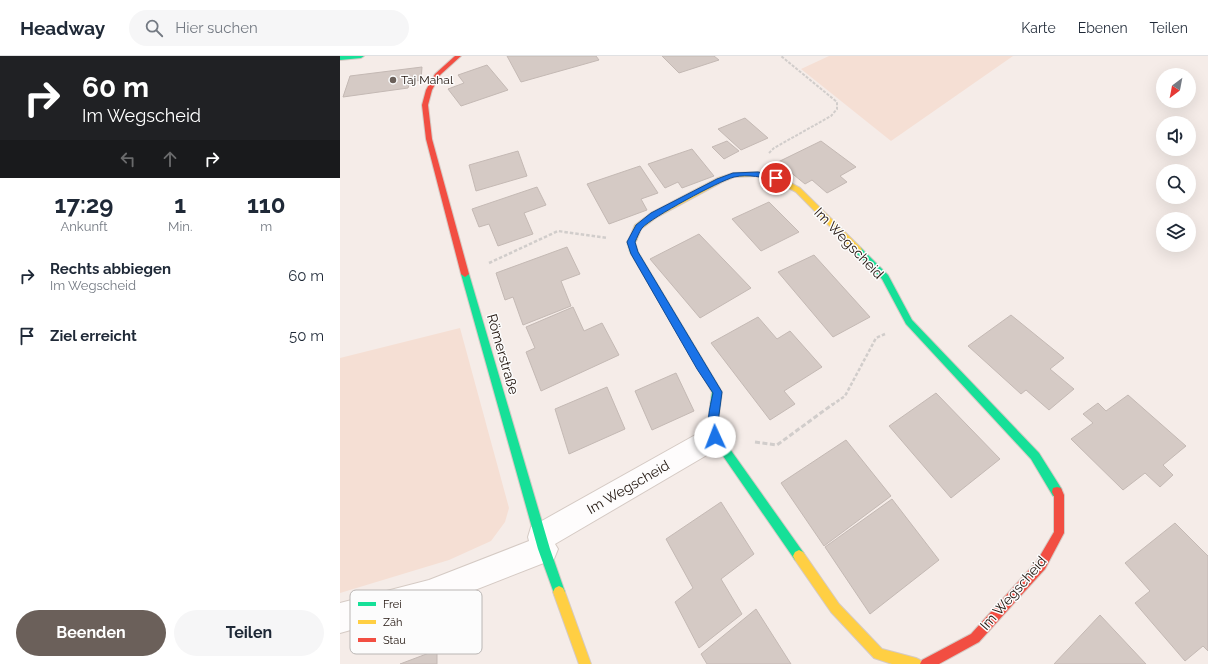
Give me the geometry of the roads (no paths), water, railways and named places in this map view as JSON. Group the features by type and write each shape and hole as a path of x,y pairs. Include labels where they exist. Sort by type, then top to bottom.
{"street":[{"path":"340,58 361,56"},
{"name":"Römerstraße","path":"458,56 438,74 429,90 425,105 429,139 435,167 465,274 543,543 585,664"},
{"name":"Im Wegscheid","path":"438,590 543,543 715,437 713,422 717,392 638,259 631,242 638,227 654,215 720,180 733,175 758,174 776,178 798,190 885,278 909,322 1035,456 1059,495 1059,533 1041,565 975,638 926,664"},
{"path":"715,437 835,608 878,654 916,664"},
{"name":"Im Wegscheid","path":"340,618 350,615"}],"place":[{"name":"Taj Mahal","path":"393,80"}]}
